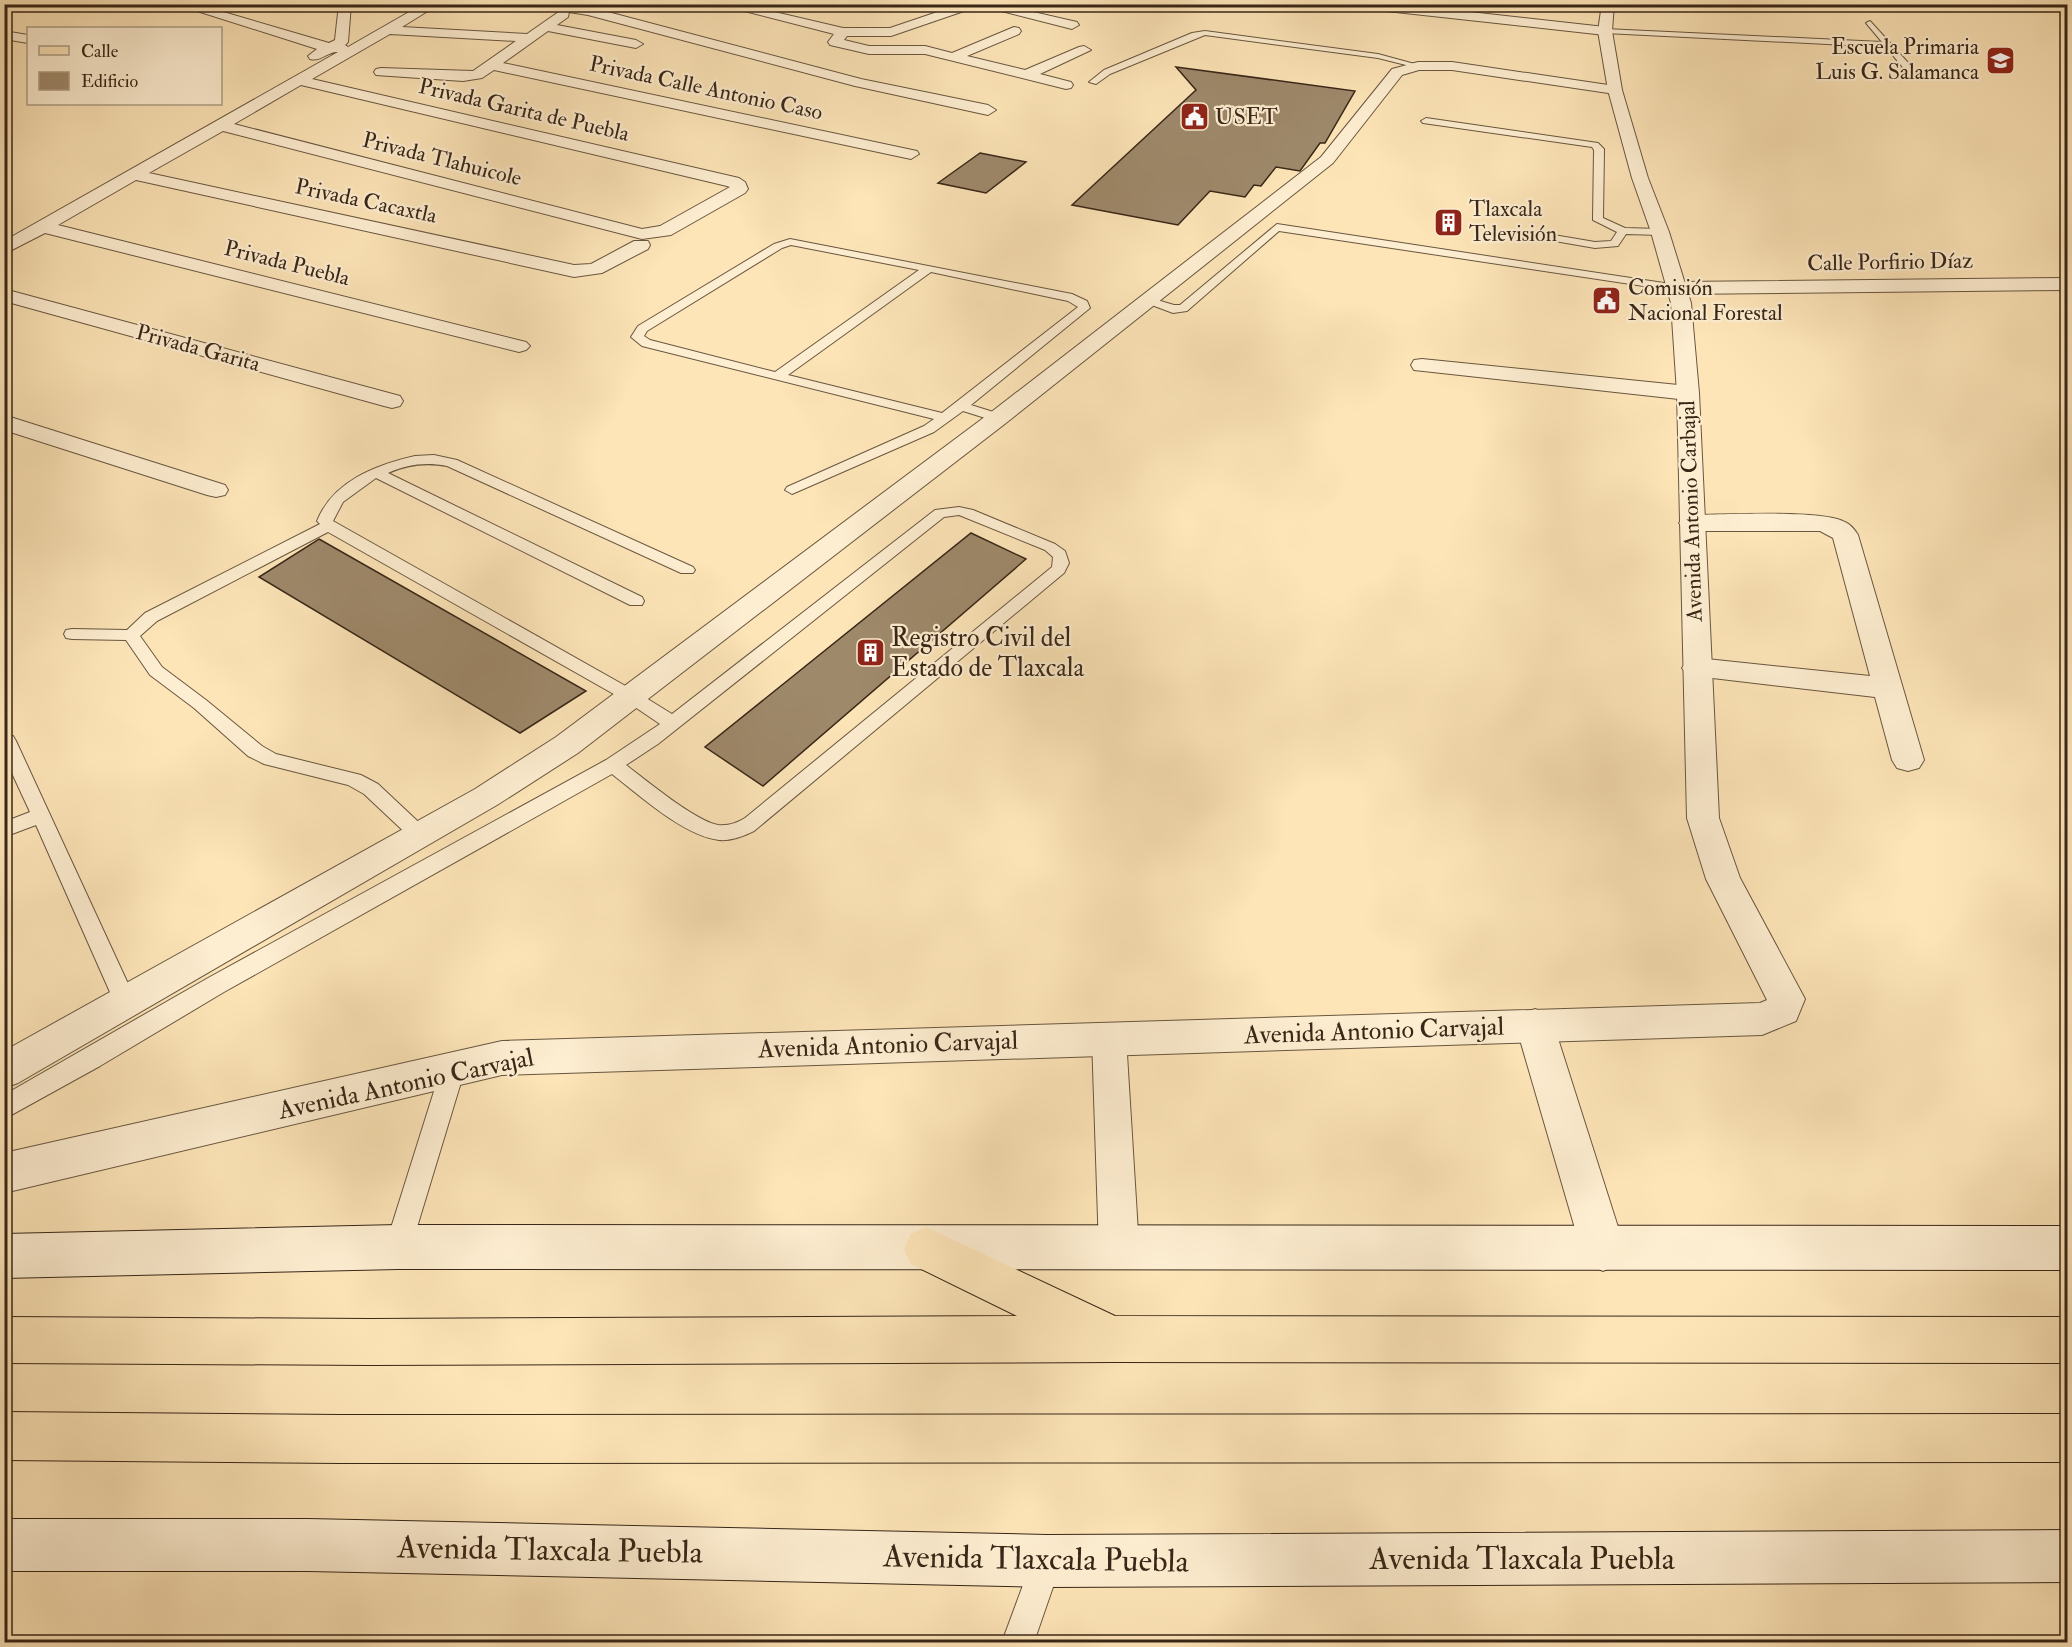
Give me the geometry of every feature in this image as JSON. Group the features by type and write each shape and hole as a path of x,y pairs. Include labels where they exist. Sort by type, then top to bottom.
{"main road":[{"path":"926,1249 1114,1339"},
{"path":"4,1340 370,1342 1114,1339 2067,1340"},
{"path":"4,1436 340,1439 2067,1438"}],"street":[{"path":"182,4 329,48 350,50"},
{"path":"108,171 341,42 345,4"},
{"path":"4,249 433,4"},
{"path":"723,4 843,32 891,32 960,8"},
{"path":"980,4 1072,25"},
{"path":"1359,4 1606,19"},
{"path":"1446,4 1606,19"},
{"path":"381,72 463,77 480,74 547,27 572,6 860,84 988,110"},
{"name":"Avenida Antonio Carbajal","path":"1606,19 1615,90 1640,178 1660,232 1669,270 1681,303 1688,393 1703,818 1723,879 1786,999 1783,1010"},
{"path":"547,27 650,47"},
{"path":"385,30 530,38"},
{"path":"954,57 1014,31"},
{"path":"843,32 835,42 864,50 920,49 1066,85"},
{"path":"4,35 27,39"},
{"path":"1026,75 1084,50"},
{"path":"731,63 816,79 860,84"},
{"path":"4,1071 534,768 632,697 998,418 1327,160 1393,75 1402,69 1404,63 1452,66 1615,90"},
{"name":"Privada Calle Antonio Caso","path":"491,65 911,154"},
{"name":"Privada Garita de Puebla","path":"297,80 733,182 740,186 726,197 647,239"},
{"name":"Privada Tlahuicole","path":"219,125 642,234 647,239"},
{"name":"Privada Cacaxtla","path":"134,174 574,271 588,271 601,267 647,239"},
{"name":"Privada Puebla","path":"43,226 519,346"},
{"name":"Calle Porfirio Díaz","path":"1677,288 2067,284"},
{"name":"Privada Garita","path":"4,295 392,401"},
{"path":"1422,364 1688,393"},
{"path":"4,422 216,490"},
{"path":"1692,523 1821,523 1842,531 1908,760"},
{"path":"1697,668 1888,688"},
{"name":"Avenida Antonio Carvajal","path":"4,1173 502,1058 1762,1019 1783,1010"},
{"path":"1535,1026 1603,1249"},
{"path":"1109,1038 1119,1250"},
{"path":"4,1256 398,1247 1119,1250 2067,1248"},
{"name":"Avenida Tlaxcala Puebla","path":"4,1545 308,1545 1047,1562 2067,1556"}],"lane":[{"path":"1606,19 1889,45"},
{"path":"1870,23 1908,68"},
{"path":"1094,82 1107,72 1195,35 1212,32 1378,56 1404,63"},
{"path":"1235,35 1229,41 1236,45 1340,61"},
{"path":"1367,64 1404,63"},
{"path":"1426,121 1595,145 1599,149 1597,218 1602,223 1623,231 1660,232"},
{"path":"1147,302 1173,309 1183,308 1277,227 1677,288"},
{"path":"1530,234 1602,246 1614,244 1623,231"},
{"path":"792,490 925,431 945,418 961,406 1082,312 1083,304 1072,298 803,243 783,244 638,333 639,340 945,418"},
{"path":"779,375 928,269"},
{"path":"961,406 998,418"},
{"path":"672,723 632,697 328,526 325,521 326,514 337,498 377,473 395,465 416,460 436,459 452,464 687,570"},
{"path":"377,473 636,601"},
{"path":"4,1108 216,985 613,765 672,723 940,513 959,511 968,513 1050,547 1062,557 1062,564 1058,570 741,830 728,833 703,828 613,765"},
{"path":"72,634 131,635 151,617 328,526"},
{"path":"131,635 162,677 200,704 255,752 271,759 354,780 371,789 420,835"},
{"path":"7,741 39,816 125,1001"},
{"path":"4,830 39,816"},
{"path":"398,1247 453,1069"},
{"path":"1018,1642 1047,1562"}],"building":[{"path":"1176,67 1355,91 1325,143 1320,143 1300,171 1276,167 1261,186 1254,185 1245,197 1210,191 1178,225 1072,205 1196,90"},
{"path":"980,153 1026,162 986,193 938,183"},
{"name":"Registro Civil del Estado de Tlaxcala","path":"971,533 1026,559 763,786 705,747"},
{"path":"319,539 586,691 520,733 259,577"}],"place":[{"name":"Escuela Primaria Luis G. Salamanca","path":"2000,60"},
{"name":"USET","path":"1194,117"},
{"name":"Tlaxcala Televisión","path":"1448,222"},
{"name":"Comisión Nacional Forestal","path":"1607,301"},
{"name":"Registro Civil del Estado de Tlaxcala","path":"870,653"}]}
